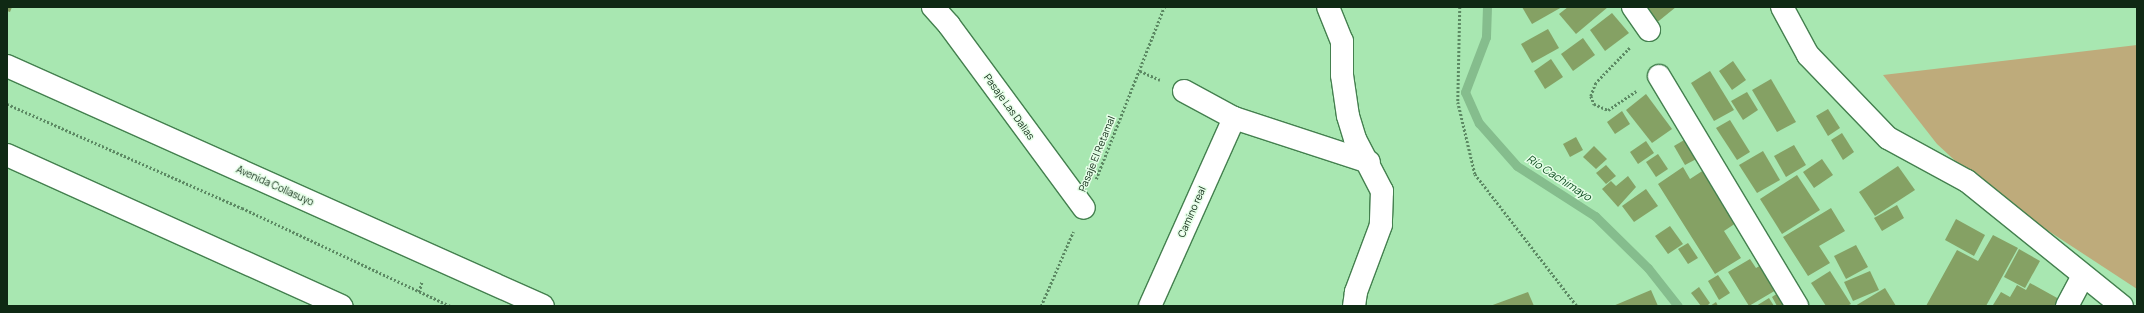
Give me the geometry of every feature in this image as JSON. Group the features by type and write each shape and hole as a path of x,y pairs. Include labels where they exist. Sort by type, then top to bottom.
{"street":[{"name":"Pasaje Las Dalias","path":"933,7 949,25 1084,208"},
{"path":"1328,7 1342,41 1342,75 1348,116 1355,139 1369,162 1382,190 1381,225 1356,292 1354,306"},
{"path":"1633,7 1649,30"},
{"path":"1782,7 1808,55 1888,138 1967,182 2122,306"},
{"name":"Avenida Collasuyo","path":"7,66 543,306"},
{"path":"1659,76 1797,306"},
{"path":"1184,91 1234,118 1369,162"},
{"name":"Camino real","path":"1150,306 1234,118"},
{"path":"7,155 342,306"},
{"path":"2067,306 2083,276"}],"path":[{"name":"Pasaje El Retamal","path":"1041,306 1084,208 1164,7"},
{"path":"1460,7 1458,102 1475,174 1577,306"},
{"path":"1649,30 1616,59 1596,83 1591,96 1594,104 1608,110 1659,76"},
{"path":"7,104 215,197 450,306"},
{"path":"215,197 216,192"},
{"path":"419,292 423,277"}],"shaded area":[{"path":"2137,45 2137,289 1989,192 1937,144 1883,75"}],"building":[{"path":"7,7 12,7 10,12 7,11"},
{"path":"1522,7 1562,7 1532,24"},
{"path":"1568,7 1608,7 1576,34 1559,14"},
{"path":"1641,7 1676,7 1655,24"},
{"path":"1612,13 1629,33 1605,51 1590,30"},
{"path":"1548,29 1559,48 1532,63 1521,44"},
{"path":"1583,38 1595,55 1573,71 1561,54"},
{"path":"1551,59 1563,77 1545,89 1534,71"},
{"path":"1733,61 1746,80 1732,90 1719,71"},
{"path":"1710,71 1734,110 1714,121 1691,83"},
{"path":"1771,79 1796,122 1777,132 1752,90"},
{"path":"1747,92 1758,110 1743,120 1731,101"},
{"path":"1646,94 1672,129 1652,143 1626,110"},
{"path":"1828,109 1840,128 1828,136 1816,116"},
{"path":"1622,111 1630,124 1615,134 1607,122"},
{"path":"1730,120 1750,152 1737,160 1716,128"},
{"path":"1842,133 1854,152 1843,160 1831,140"},
{"path":"1691,136 1702,156 1685,165 1674,146"},
{"path":"1576,137 1583,150 1570,157 1563,144"},
{"path":"1646,141 1654,153 1638,164 1630,152"},
{"path":"1794,145 1806,165 1786,177 1774,156"},
{"path":"1594,146 1607,159 1596,169 1583,157"},
{"path":"1763,151 1780,180 1757,193 1739,165"},
{"path":"1658,154 1668,169 1656,177 1646,162"},
{"path":"1822,159 1833,175 1814,188 1803,172"},
{"path":"1606,165 1616,176 1606,184 1596,173"},
{"path":"1710,166 1736,223 1724,231 1741,258 1715,274 1658,184 1683,167 1690,179"},
{"path":"1898,166 1915,190 1875,216 1859,192"},
{"path":"1797,175 1820,210 1782,234 1760,199"},
{"path":"1628,176 1636,187 1618,207 1602,189 1611,181 1616,186"},
{"path":"1646,189 1658,206 1634,222 1622,206"},
{"path":"1897,205 1904,218 1882,231 1874,218"},
{"path":"1831,208 1845,231 1819,246 1830,263 1808,276 1783,237"},
{"path":"1956,219 1985,235 1974,256 1945,240"},
{"path":"1670,226 1683,244 1668,254 1655,236"},
{"path":"1993,235 2018,248 1986,306 1926,306 1957,250 1978,261"},
{"path":"1688,243 1698,258 1688,264 1678,249"},
{"path":"1856,245 1868,267 1846,279 1834,256"},
{"path":"2019,249 2040,261 2025,288 2004,277"},
{"path":"1750,259 1756,268 1768,261 1783,286 1749,306 1728,272"},
{"path":"1830,271 1851,304 1847,306 1826,306 1811,283"},
{"path":"1870,271 1879,290 1853,301 1844,282"},
{"path":"1718,275 1730,293 1719,300 1708,281"},
{"path":"2030,283 2059,299 2055,306 1993,305 2001,292 2010,297 2017,285 2026,290"},
{"path":"1699,287 1710,303 1707,306 1701,306 1691,293"},
{"path":"1785,288 1796,306 1777,306 1772,297"},
{"path":"1885,288 1896,306 1855,306"},
{"path":"1651,290 1658,306 1613,306"},
{"path":"1528,292 1534,306 1490,306"},
{"path":"1769,298 1774,306 1756,306"},
{"path":"1716,302 1718,306 1710,306"}],"waterway":[{"name":"Río Cachimayo","path":"1487,7 1486,37 1465,92 1479,123 1517,166 1595,216 1648,268 1678,306"}]}
